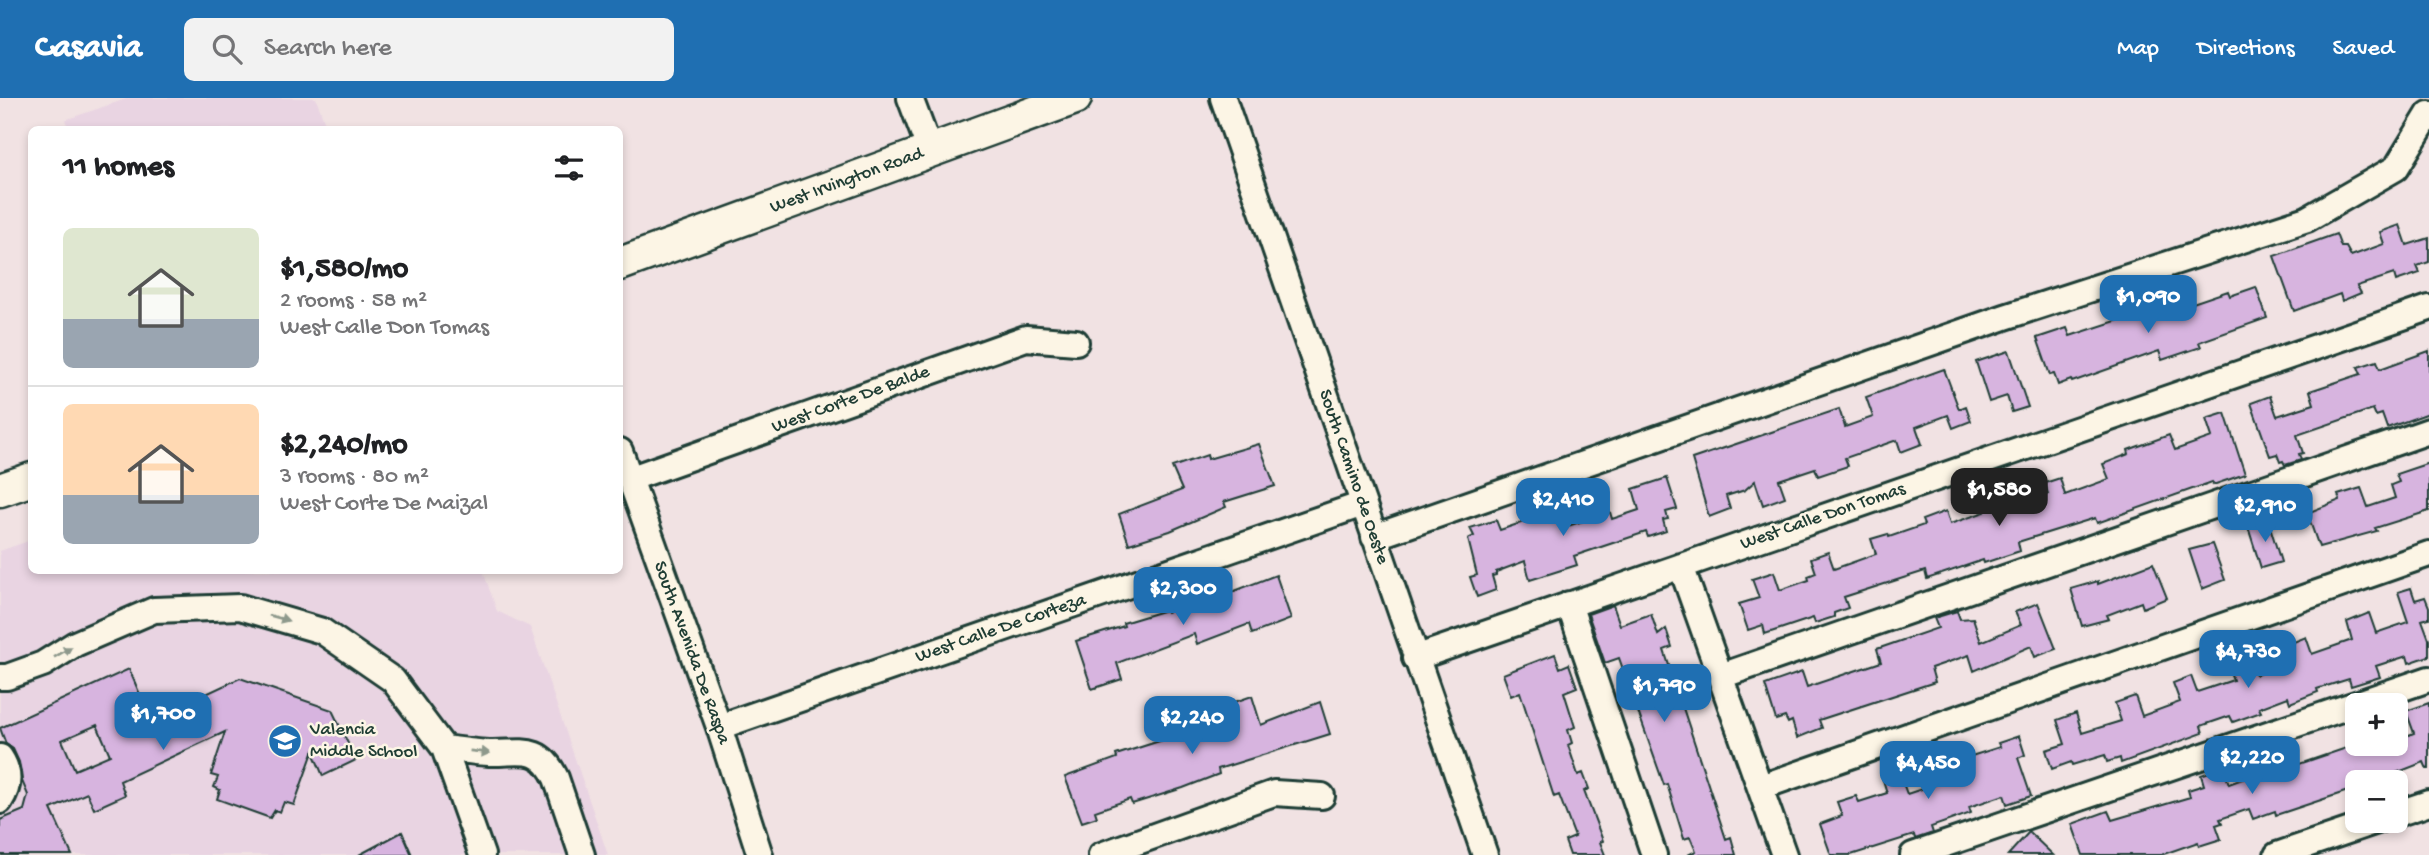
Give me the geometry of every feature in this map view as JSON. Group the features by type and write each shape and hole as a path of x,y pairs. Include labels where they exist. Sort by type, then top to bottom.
{"main road":[{"name":"West Irvington Road","path":"623,263 1075,98"},
{"path":"0,490 28,480"}],"street":[{"path":"910,98 930,151"},
{"name":"South Camino de Oeste","path":"1223,98 1485,855"},
{"path":"1374,537 2006,317 2307,219 2396,168 2428,114"},
{"name":"West Calle Don Tomas","path":"1415,658 2429,308"},
{"name":"West Corte De Balde","path":"629,479 1026,338 1076,342"},
{"path":"1721,676 2429,431"},
{"name":"South Avenida De Raspa","path":"623,460 719,727 760,855"},
{"name":"West Calle De Corteza","path":"719,727 1363,504"},
{"path":"1760,787 2429,554"},
{"path":"1681,566 1784,855"},
{"path":"1569,604 1654,855"},
{"path":"0,677 43,664 75,644 154,610 240,607 322,631 393,680 444,748 482,855"},
{"path":"1913,855 2429,678"},
{"path":"444,748 492,753 520,750 532,752 542,758 551,767 556,778 582,855"},
{"path":"0,757 6,766 8,778 7,790 0,802"},
{"path":"1101,855 1274,793 1322,796"},
{"path":"2408,810 2429,803"},
{"path":"2277,855 2345,832"}],"shaded area":[{"path":"129,98 316,98 326,126 68,126 65,120"},
{"name":"Valencia Middle School","path":"28,541 28,574 484,574 497,611 530,627 608,855 0,855 0,551"}],"building":[{"path":"2400,225 2407,245 2429,238 2429,262 2417,266 2420,273 2396,281 2394,274 2357,286 2361,293 2342,301 2340,294 2294,311 2274,256 2336,234 2341,247 2346,247 2351,256 2384,244 2380,232"},
{"path":"2256,287 2267,318 2199,342 2201,347 2162,360 2159,351 2072,382 2071,380 2058,385 2054,374 2050,375 2037,338 2067,328 2070,336 2125,318 2126,321 2228,291 2230,296"},
{"path":"2009,351 2028,407 2012,412 2007,396 1989,402 1976,362"},
{"path":"2429,351 2429,413 2387,428 2382,414 2376,416 2373,409 2297,435 2303,453 2299,454 2301,460 2285,465 2283,461 2280,462 2277,454 2270,456 2251,403 2270,396 2277,416 2314,404 2310,391 2361,374 2358,367 2377,361 2380,369"},
{"path":"1944,369 1959,409 1966,406 1971,421 1953,428 1948,415 1916,427 1922,444 1901,452 1897,440 1845,458 1848,466 1818,476 1815,468 1779,480 1785,497 1763,505 1755,481 1745,490 1726,496 1730,509 1709,517 1692,459 1839,409 1845,427 1873,417 1866,397"},
{"path":"2225,413 2245,474 2213,485 2212,482 2097,523 2095,518 2018,542 2020,551 1984,563 1983,560 1927,579 1925,571 1844,597 1848,608 1834,613 1834,617 1815,623 1813,618 1765,634 1763,625 1748,630 1739,604 1759,598 1752,579 1774,572 1780,590 1809,580 1808,576 1816,573 1811,558 1828,552 1834,569 1876,554 1871,539 1888,534 1889,537 1924,525 1922,520 1946,511 1950,524 1985,512 1982,503 2003,496 2007,507 2048,494 2045,483 2060,478 2065,495 2109,479 2103,464 2129,454 2128,450 2169,435 2175,450 2212,437 2206,419"},
{"path":"1259,444 1275,486 1224,502 1226,507 1170,531 1129,544 1119,514 1182,490 1172,467 1207,455 1208,459"},
{"path":"2429,463 2429,511 2375,528 2377,531 2319,547 2307,513 2340,500 2338,495 2361,488 2368,507 2395,498 2391,485 2399,482 2396,474"},
{"path":"1667,478 1677,509 1666,512 1668,519 1663,520 1666,531 1648,537 1646,532 1574,556 1577,565 1530,580 1525,561 1496,572 1496,575 1492,576 1496,590 1477,597 1470,577 1477,575 1468,539 1474,536 1470,528 1496,520 1500,530 1560,510 1565,527 1610,512 1612,519 1639,510 1633,489"},
{"path":"2268,520 2281,562 2261,568 2248,527"},
{"path":"2212,544 2225,580 2202,589 2189,550"},
{"path":"2153,563 2167,598 2143,608 2141,602 2107,615 2109,619 2082,626 2071,589 2098,581 2098,584"},
{"path":"1276,575 1291,619 1252,634 1249,624 1197,644 1194,634 1117,663 1122,679 1092,689 1076,641 1218,593 1219,597"},
{"path":"2411,588 2415,600 2425,597 2429,607 2429,618 2422,620 2429,639 2429,656 2409,663 2407,656 2376,666 2380,677 2351,686 2349,679 2317,689 2318,692 2290,703 2288,697 2259,708 2261,712 2233,722 2230,716 2201,726 2203,733 2121,763 2120,758 2107,762 2105,755 2052,769 2046,750 2065,744 2057,720 2076,713 2082,733 2121,721 2115,703 2135,696 2142,716 2180,702 2173,683 2191,676 2197,692 2233,680 2227,663 2249,655 2256,675 2292,661 2286,645 2306,637 2312,654 2352,640 2347,622 2369,613 2376,633 2408,622 2398,592"},
{"path":"2038,603 2056,649 2035,657 2031,646 1974,671 1969,655 1931,668 1935,682 1819,720 1822,728 1797,738 1792,721 1788,723 1785,717 1776,720 1765,685 1802,672 1807,687 1881,662 1877,649 1938,628 1934,618 1957,611 1960,619 1973,618 1981,642 2021,625 2015,612"},
{"path":"1613,605 1620,625 1651,614 1658,635 1666,629 1672,647 1664,650 1726,839 1731,837 1736,855 1688,855 1696,851 1690,837 1684,839 1667,784 1664,785 1619,658 1605,663 1588,614"},
{"path":"1555,654 1560,668 1569,664 1577,687 1564,692 1575,727 1568,730 1572,743 1568,745 1578,775 1583,773 1589,789 1584,791 1603,841 1600,842 1605,855 1570,855 1565,841 1575,837 1559,795 1554,797 1520,692 1511,696 1503,674"},
{"path":"129,669 160,741 200,722 191,701 240,678 332,710 356,760 323,776 313,752 294,805 284,802 280,812 275,810 270,818 217,799 220,790 214,787 218,777 211,775 225,732 120,781 125,795 94,809 87,793 51,809 72,855 0,855 0,820 24,810 28,795 22,781 19,762 13,749 6,744 0,728","holes":["97,725 110,755 75,770 62,740"]},
{"path":"1252,696 1261,725 1320,702 1330,734 1218,769 1219,774 1183,788 1132,804 1130,799 1095,811 1097,817 1082,822 1065,777 1117,758 1116,755 1225,720 1220,707"},
{"path":"2429,703 2429,769 2424,762 2404,770 2345,770 2345,792 2276,815 2275,811 2253,819 2249,809 2220,819 2222,823 2216,825 2221,839 2199,846 2198,842 2161,855 2083,855 2072,824 2108,811 2112,820 2190,797 2188,790 2204,785 2201,775 2223,767 2229,784 2275,767 2276,772 2345,748 2345,756 2408,756 2408,735 2414,733 2408,710"},
{"path":"2019,736 2025,755 2018,758 2031,796 2007,804 2004,795 1969,807 1971,813 1931,827 1933,833 1915,839 1914,835 1851,855 1831,855 1820,824 1842,816 1837,802 1856,796 1859,802 1887,793 1883,780 1900,775 1907,794 1949,780 1943,765 2000,747 1998,743"},
{"path":"402,832 412,855 359,855"},
{"path":"2029,832 2053,855 2008,855"}],"place":[{"name":"Valencia Middle School","path":"285,741"}]}
